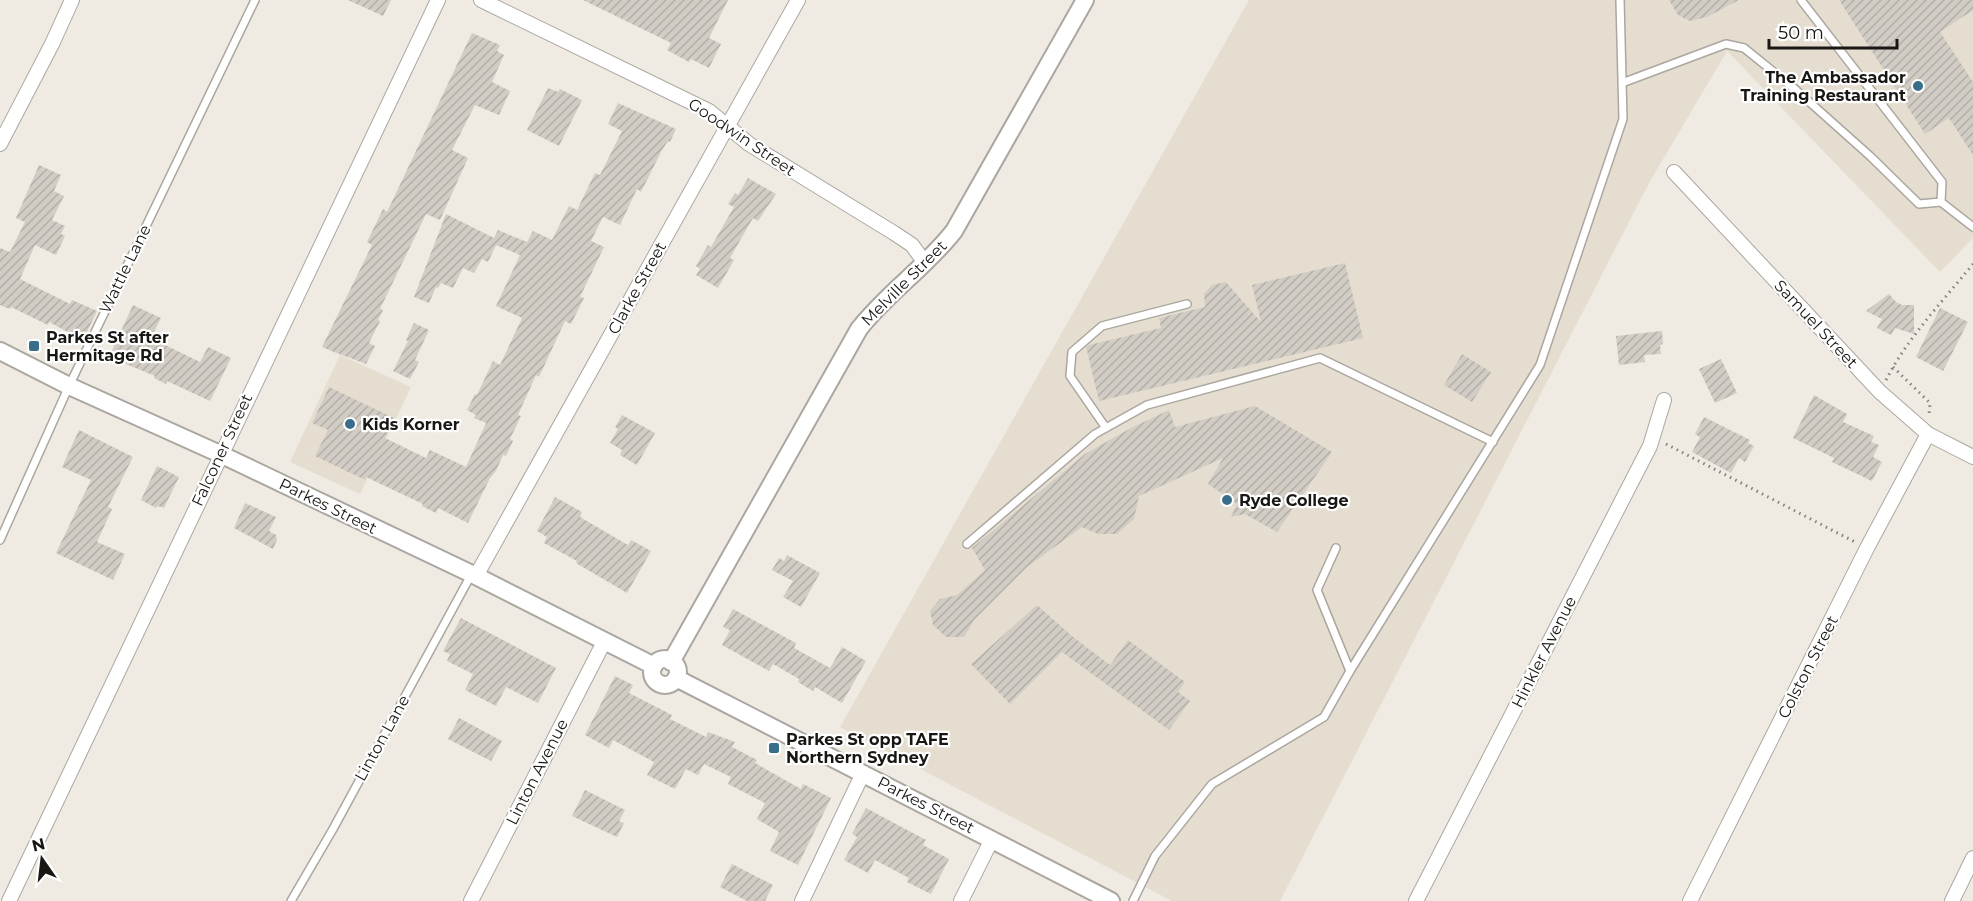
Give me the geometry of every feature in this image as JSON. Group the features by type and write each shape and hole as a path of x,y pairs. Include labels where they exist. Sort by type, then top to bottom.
{"street":[{"path":"0,144 72,0"},
{"name":"Falconer Street","path":"9,901 438,0"},
{"name":"Goodwin Street","path":"481,0 710,111 749,144 894,232 912,245 926,263"},
{"name":"Clarke Street","path":"474,575 798,0"},
{"name":"Melville Street","path":"674,670 859,329 888,295 926,263 954,231 1085,0"},
{"name":"Samuel Street","path":"1674,172 1880,392 1928,434 1973,457"},
{"name":"Parkes Street","path":"0,351 69,386 220,454 474,575 654,666"},
{"name":"Hinkler Avenue","path":"1416,901 1650,446 1664,400"},
{"name":"Colston Street","path":"1690,901 1867,548 1928,434"},
{"name":"Linton Avenue","path":"471,901 604,642"},
{"path":"660,661 674,670 670,684 659,683 653,678 654,666 660,661"},
{"name":"Parkes Street","path":"674,670 863,773 1111,901"},
{"path":"802,901 863,773"},
{"path":"961,901 992,839"},
{"path":"1952,901 1973,858"}],"lane":[{"name":"Wattle Lane","path":"0,540 69,386 255,0"},
{"path":"1133,901 1155,856 1212,784 1324,717 1350,671 1540,365 1623,119 1620,0"},
{"path":"1801,0 1942,182 1941,201"},
{"path":"1622,83 1726,44 1744,48 1796,90 1919,204 1941,201 1973,227"},
{"path":"1106,428 1070,376 1072,352 1102,326 1187,304"},
{"path":"967,544 1095,434 1147,405 1320,358 1493,442"},
{"path":"1336,548 1317,590 1350,671"},
{"name":"Linton Lane","path":"291,901 474,575"}],"path":[{"path":"1928,434 1930,403 1893,367 1973,264"},
{"path":"1653,437 1867,548"}],"shaded area":[{"name":"Ryde College","path":"1249,0 1973,0 1973,238 1940,272 1727,51 1649,183 1280,901 1172,901 840,727"},
{"name":"Kids Korner","path":"340,355 411,387 360,494 290,462"}],"building":[{"path":"348,0 391,0 383,16"},
{"path":"583,0 728,0 709,38 721,44 709,68 691,59 689,62 667,50 671,43"},
{"path":"1669,0 1739,0 1707,17 1690,21 1678,15"},
{"path":"1839,0 1973,0 1973,10 1940,32 1973,82 1973,155 1949,118 1925,134"},
{"path":"472,33 500,45 497,51 504,55 492,82 510,91 499,115 475,105 452,150 468,158 440,220 426,214 380,309 383,310 378,320 380,321 369,343 375,346 366,364 322,347 372,245 367,242 383,209 387,212"},
{"path":"548,88 558,92 560,89 582,100 559,146 527,130"},
{"path":"618,103 676,129 670,142 668,141 662,150 641,192 637,189 620,225 603,217 591,241 604,247 580,297 584,298 571,324 565,321 539,377 536,375 518,415 521,416 510,439 513,441 506,456 503,455 490,478 468,523 438,508 436,513 422,506 423,504 366,477 365,480 315,456 328,430 312,423 329,387 394,418 385,438 426,458 430,450 466,467 486,423 474,418 476,415 467,410 475,394 477,395 493,361 500,365 522,318 496,306 520,255 496,245 488,262 482,259 474,273 463,268 453,288 441,283 438,288 436,287 429,303 414,297 446,214 494,238 498,230 527,242 533,231 552,240 569,206 577,210 595,173 600,175 622,131 608,124"},
{"path":"39,165 61,175 54,191 64,196 52,220 65,226 61,234 65,236 56,255 35,245 20,279 70,304 72,300 97,311 83,340 49,322 48,325 11,307 10,309 0,305 0,248 10,252 25,222 16,218"},
{"path":"748,178 776,194 758,221 753,218 730,258 734,260 718,288 696,275 700,269 696,266 708,245 711,247 734,207 728,204 735,193 738,195"},
{"path":"1345,263 1363,338 1099,401 1086,347 1089,345 1161,328 1159,318 1205,307 1204,294 1212,285 1226,282 1261,322 1252,285"},
{"path":"1889,294 1902,305 1914,305 1914,334 1895,328 1891,335 1877,328 1882,319 1866,311"},
{"path":"133,305 161,318 151,338 200,362 208,347 231,358 210,401 167,381 166,384 154,378 155,376 109,357"},
{"path":"1940,308 1968,322 1943,371 1916,357"},
{"path":"414,323 429,330 415,360 419,362 410,379 393,371"},
{"path":"1662,331 1661,354 1644,355 1645,362 1619,365 1616,336"},
{"path":"1462,354 1491,372 1472,402 1444,385"},
{"path":"1721,359 1737,393 1715,403 1699,369"},
{"path":"1814,395 1847,414 1843,422 1874,436 1871,442 1879,445 1873,457 1882,462 1872,481 1832,462 1834,458 1793,438"},
{"path":"1255,406 1332,452 1277,532 1245,514 1231,517 1237,504 1208,484 1223,458 1139,496 1134,519 1117,534 1098,534 1082,527 1027,567 974,620 964,637 946,637 933,625 930,611 940,599 957,595 985,570 972,548 1085,454 1169,410 1175,427"},
{"path":"622,415 655,433 637,465 620,455 622,450 610,443 618,429 615,427"},
{"path":"1704,417 1750,440 1748,443 1754,446 1745,462 1739,458 1731,473 1692,452 1700,437 1695,434"},
{"path":"79,430 133,457 108,507 112,509 97,542 125,554 113,580 56,553 91,480 62,467"},
{"path":"157,466 179,477 164,508 158,506 156,508 141,500"},
{"path":"555,497 582,512 580,517 628,545 631,540 651,551 627,593 544,543 547,537 537,531"},
{"path":"245,503 276,517 269,531 276,535 277,540 273,549 234,528"},
{"path":"787,555 820,573 801,607 783,597 793,581 772,570 779,558 784,561"},
{"path":"1037,605 1073,637 1110,665 1128,640 1185,682 1178,692 1190,701 1169,730 1062,652 1010,704 971,664"},
{"path":"733,609 796,643 794,648 830,668 842,647 866,661 842,703 815,687 813,691 798,682 799,679 773,664 769,671 722,645 730,630 723,627"},
{"path":"461,618 556,668 538,703 506,687 496,706 465,690 473,674 447,661 450,654 443,651"},
{"path":"615,676 633,685 629,693 672,715 670,719 706,737 708,732 735,742 732,747 757,760 755,763 801,789 803,784 831,798 798,865 770,851 779,832 757,819 765,803 728,784 731,777 704,764 698,775 686,769 675,789 647,775 654,762 613,740 609,748 585,735"},
{"path":"459,718 502,741 491,761 448,739"},
{"path":"585,790 625,810 619,821 624,823 617,837 572,816"},
{"path":"866,808 926,840 923,845 949,859 931,894 907,882 909,878 875,860 868,873 844,860 857,837 852,834"},
{"path":"732,864 773,885 765,901 747,901 720,887"}],"place":[{"name":"The Ambassador Training Restaurant","path":"1918,86"},
{"name":"Parkes St after Hermitage Rd","path":"34,346"},
{"name":"Kids Korner","path":"350,424"},
{"name":"Ryde College","path":"1227,500"},
{"name":"Parkes St opp TAFE Northern Sydney","path":"774,748"}]}
